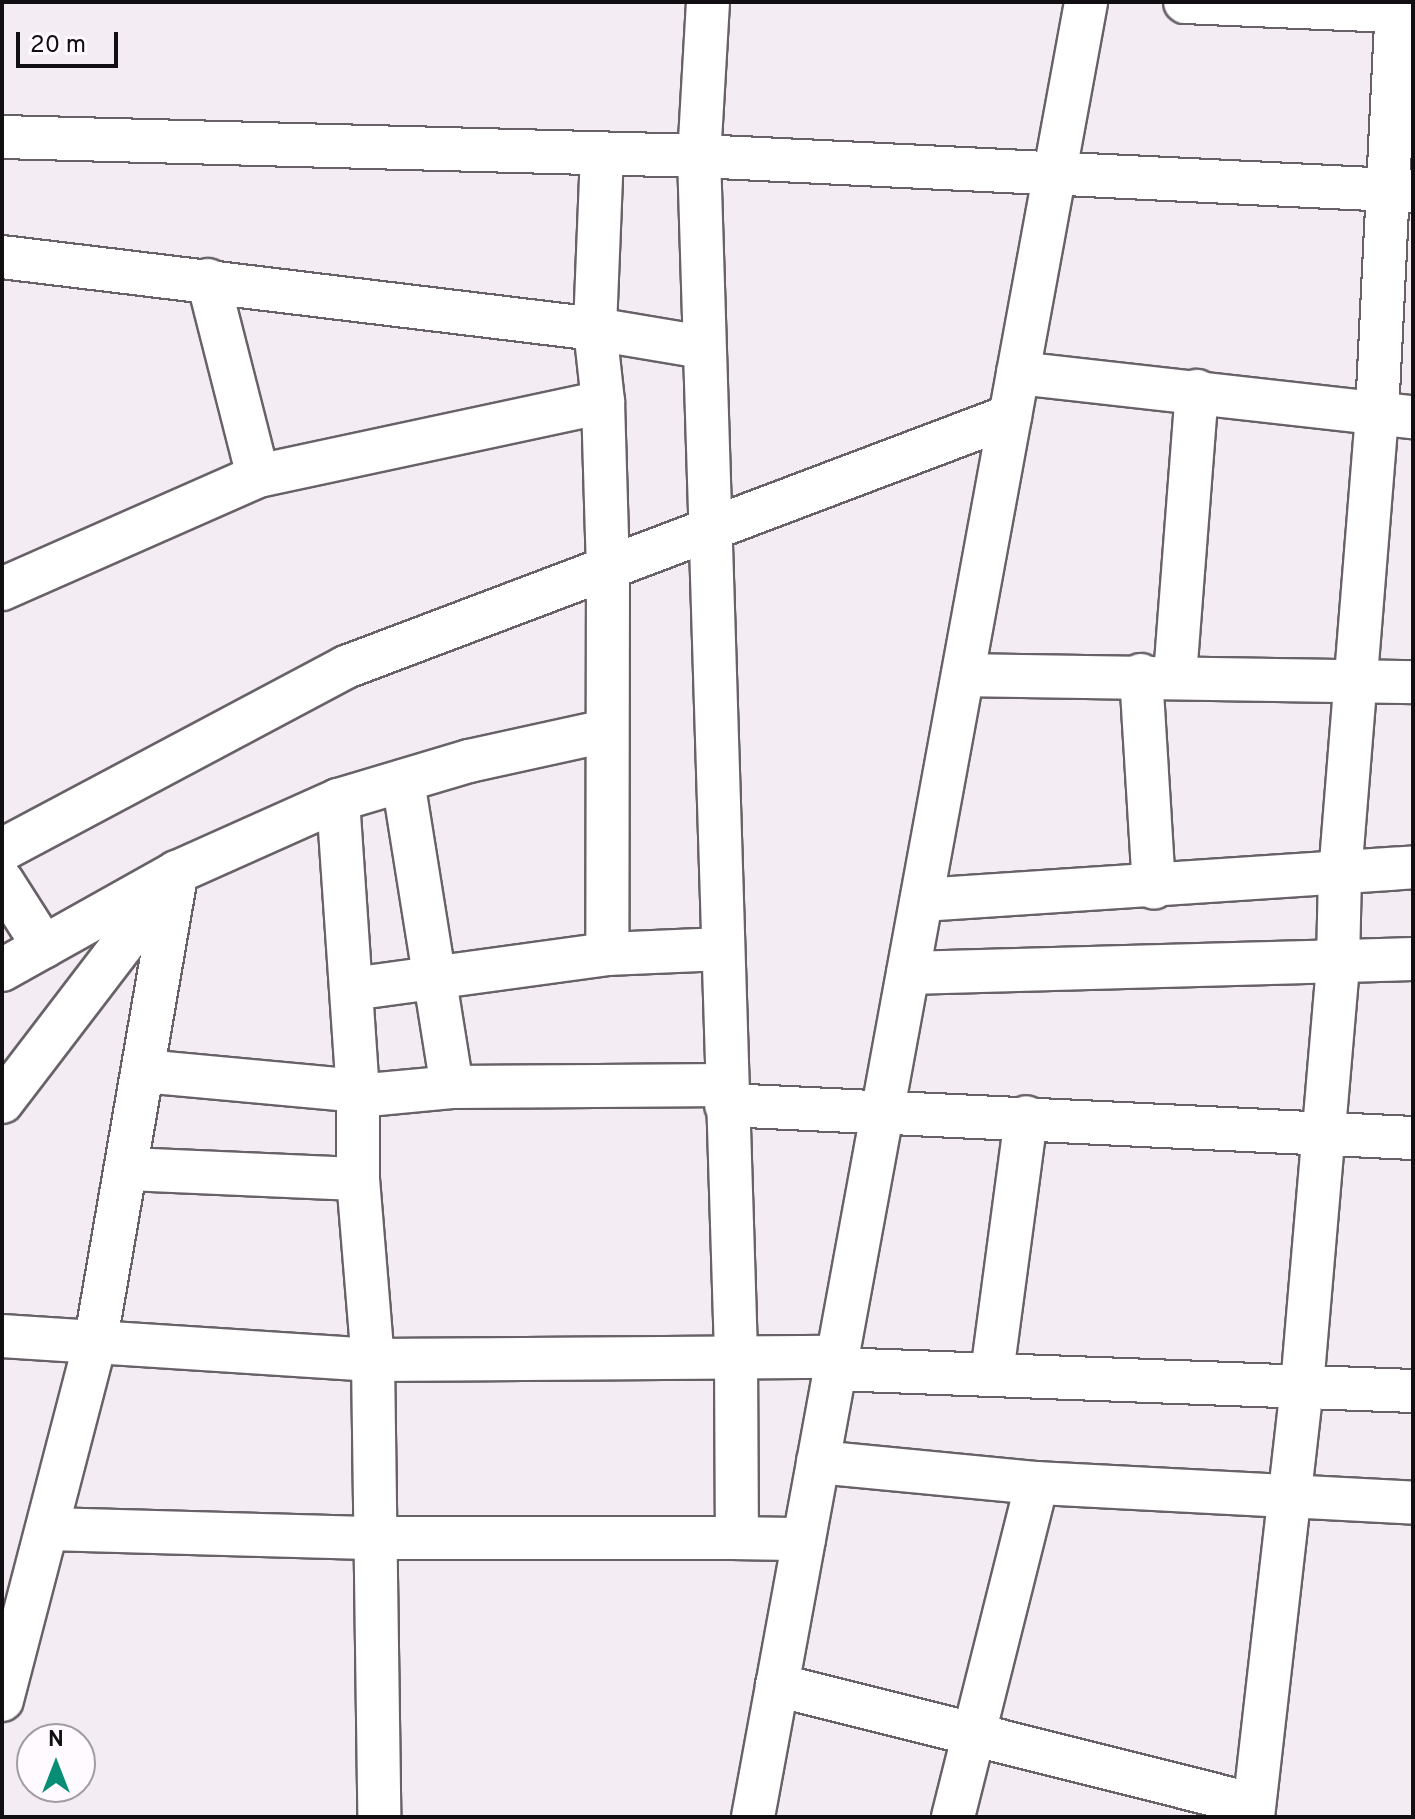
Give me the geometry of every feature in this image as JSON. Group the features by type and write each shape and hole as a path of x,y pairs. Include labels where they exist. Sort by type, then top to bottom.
{"street":[{"path":"708,2 699,156 736,1356 737,1538"},
{"path":"753,1817 1086,2"},
{"path":"777,1685 973,1732 1248,1813 1302,1386 1325,1133 1338,962 1340,875 1358,680 1395,415 1402,190 1402,8 1185,2"},
{"path":"2,137 699,156 1056,170 1402,190"},
{"path":"602,153 595,329 603,402 608,571 607,954"},
{"path":"2,257 595,329 703,347"},
{"path":"208,280 258,476"},
{"path":"1018,373 1395,415"},
{"path":"1154,888 1158,676 1197,391"},
{"path":"2,589 258,476 603,402"},
{"path":"2,850 346,667 608,571 1010,416"},
{"path":"963,675 1413,682"},
{"path":"2,970 177,872 338,800 606,731"},
{"path":"403,781 452,1087"},
{"path":"338,800 352,989 358,1179 373,1360 379,1817"},
{"path":"922,900 1154,888 1413,867"},
{"path":"2,1700 96,1339 177,872"},
{"path":"2,1102 177,872"},
{"path":"2,881 44,947"},
{"path":"352,989 607,954 723,949"},
{"path":"908,973 1413,959"},
{"path":"143,1071 357,1093 452,1087 726,1095 883,1109 1413,1138"},
{"path":"992,1373 1026,1117"},
{"path":"126,1169 358,1179"},
{"path":"2,1336 96,1339 373,1360 736,1356 992,1373 1413,1391"},
{"path":"818,1462 1037,1483 1413,1503"},
{"path":"953,1817 1037,1483"},
{"path":"48,1529 376,1538 804,1539"}]}
